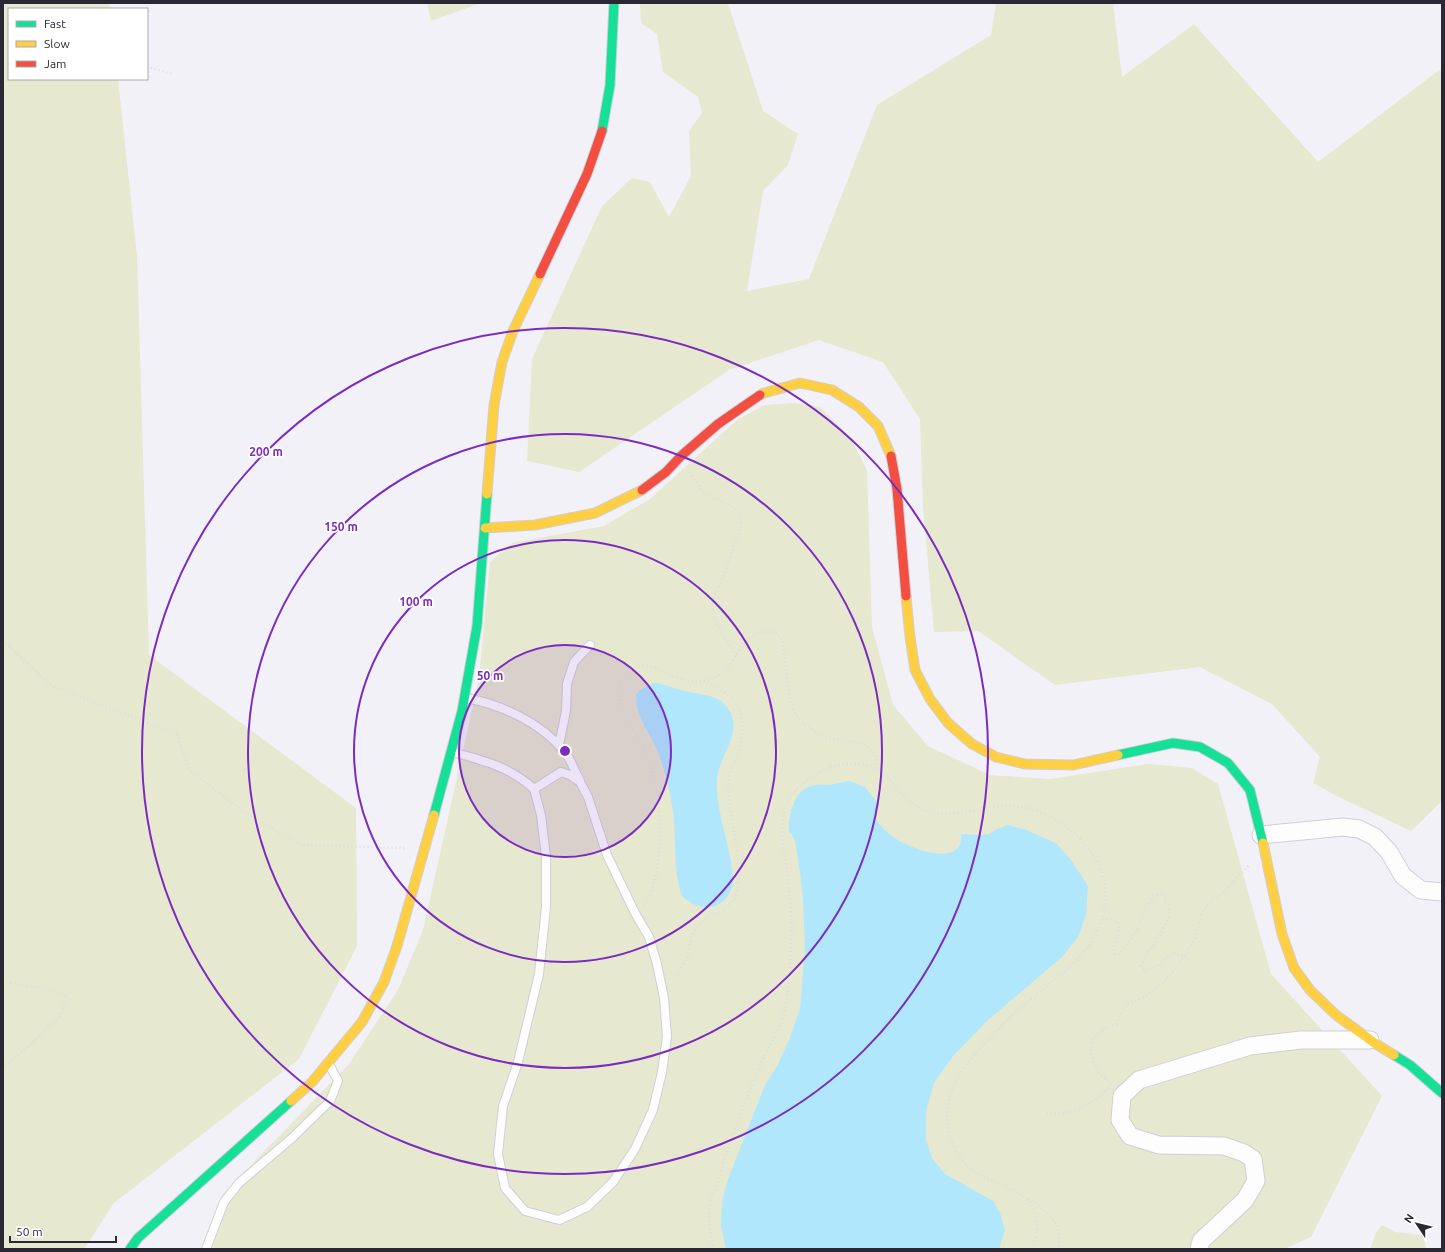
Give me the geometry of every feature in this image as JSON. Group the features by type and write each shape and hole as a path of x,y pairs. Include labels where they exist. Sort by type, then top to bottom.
{"street":[{"path":"130,1249 138,1238 312,1082 362,1022 384,982 397,946 425,849 462,711 477,626 494,405 502,362 513,330 587,174 602,131 610,85 614,3"},
{"path":"485,528 535,525 595,513 639,492 666,472 681,456 718,424 764,393 800,383 832,390 859,407 878,426 891,453 897,489 910,636 915,670 930,699 948,723 972,744 996,757 1025,764 1073,765 1173,743 1200,748 1228,763 1250,790 1282,934 1294,968 1310,990 1336,1016 1410,1066 1442,1093"},
{"path":"1261,835 1343,827 1359,829 1375,837 1389,852 1403,876 1421,890 1442,892"},
{"path":"1199,1249 1200,1241 1245,1200 1256,1181 1253,1159 1244,1153 1224,1146 1159,1145 1130,1136 1120,1120 1122,1096 1118,1088 1139,1080 1250,1046 1301,1040 1370,1040"}],"lane":[{"path":"559,745 566,711 567,684 574,662 590,645"},
{"path":"452,752 482,760 508,770 522,778 534,789 541,815 546,857 545,914 539,974 518,1062 503,1106 498,1154 506,1188 525,1211 559,1220 588,1207 613,1182 635,1149 653,1110 662,1072 666,1037 664,998 657,964 649,937 635,913 607,855 588,797 566,752 547,733 520,717 494,706 464,697"},
{"path":"534,789 562,772 570,775 580,782"},
{"path":"206,1249 224,1202 239,1183 292,1138 330,1101 338,1081 328,1063"}],"path":[{"path":"148,67 172,74"},
{"path":"681,456 705,494 729,505 740,513 741,526 723,577 712,602 714,617 722,636 736,656"},
{"path":"635,913 648,900 654,884 658,857 660,824 658,795 652,768 618,696 620,685 625,676 632,669 640,665 650,666 680,680 694,682 703,681 722,674 755,634 775,632 782,640 790,701 796,715 807,726 823,737 864,744 876,755 877,768"},
{"path":"3,641 52,686 177,734 189,770 244,812 301,845 425,849"},
{"path":"661,983 678,974 687,957 692,937 698,924 709,916 723,910 734,900 738,887 738,860 728,791 730,772 740,749 743,727 740,709 731,697 720,689 703,681"},
{"path":"713,1249 709,1209 730,1143 765,1055 778,1032 786,1006 790,962 791,913 782,843 782,826 786,806 794,792 806,780 826,769 846,763 861,763 877,768 888,777 900,792 912,803 928,812 948,814 1010,805 1029,808 1065,825 1088,847 1096,859 1103,875 1106,898 1103,918 1094,940 1081,957 1031,999 991,1036 970,1060 958,1077 950,1093 947,1108 946,1124 951,1139 961,1159 976,1173 1008,1187 1048,1213 1058,1231 1060,1238 1059,1249"},
{"path":"1118,1088 1099,1073 1090,1049 1094,1037 1106,1028 1116,1024 1126,1005 1144,997 1164,983 1184,957 1195,938 1202,913 1212,900 1225,891 1251,864 1267,861"},
{"path":"1103,918 1117,921 1120,926 1118,938 1113,950 1115,954 1119,954 1134,935 1153,896 1160,894 1165,896 1164,901 1169,906 1170,912 1162,932 1141,966 1146,972 1153,966 1159,966 1167,957 1174,953 1184,957"},
{"path":"3,980 20,985 49,989 67,996 60,1016 30,1045 3,1067"},
{"path":"1047,1114 1071,1112 1087,1105 1102,1094 1118,1088"},
{"path":"1026,1198 1036,1213 1038,1229 1031,1249"}],"green space":[{"path":"3,3 109,3 110,8 8,8 8,80 118,80 137,256 149,655 356,808 357,946 299,1059 114,1203 84,1249 3,1249"},
{"path":"427,3 481,3 431,21"},
{"path":"640,3 728,3 763,111 798,134 788,165 763,191 747,291 809,279 877,105 991,35 996,3 1113,3 1122,77 1194,24 1318,162 1442,68 1442,801 1411,831 1313,783 1320,757 1272,704 1200,667 1055,685 978,631 934,632 923,506 920,419 883,362 819,340 729,370 579,472 527,461 532,359 602,206 632,178 650,182 669,217 691,176 689,131 702,113 698,97 663,72 657,34 641,23"},
{"path":"794,403 820,407 850,437 867,470 872,627 893,705 928,746 990,775 1050,779 1148,764 1192,768 1218,784 1271,974 1382,1096 1311,1237 1285,1249 203,1249 223,1194 349,1064 398,990 423,930 479,679 490,562 512,543 604,526 650,499 737,420 764,405"},
{"path":"1382,1225 1395,1232 1423,1235 1426,1249 1370,1249 1376,1233"}],"water":[{"path":"653,683 713,697 726,706 732,718 734,726 729,744 718,771 717,792 718,804 732,866 733,885 724,901 713,907 698,906 687,901 680,891 676,870 674,820 669,788 660,758 640,716 636,702 636,694 643,688"},
{"path":"849,781 865,787 879,805 874,817 881,826 896,839 913,847 924,851 946,854 954,851 960,845 961,834 989,834 1008,825 1026,830 1056,843 1071,860 1088,886 1086,915 1078,937 1062,957 988,1020 953,1056 934,1083 926,1111 926,1140 932,1158 945,1174 993,1201 1000,1213 1005,1230 999,1249 726,1249 721,1225 722,1202 727,1182 765,1085 777,1066 789,1040 800,1009 805,947 803,900 795,841 789,832 791,811 797,797 807,788 814,785 830,785"}],"traffic: fast":[{"path":"602,131 610,85 614,3"},
{"path":"434,815 462,711 477,626 487,494"},
{"path":"1118,755 1173,743 1200,747 1228,763 1250,790 1263,843"},
{"path":"1394,1055 1410,1065 1442,1093"},
{"path":"130,1249 138,1238 291,1101"}],"traffic: slow":[{"path":"487,494 494,405 502,362 513,331 540,274"},
{"path":"760,395 800,383 832,390 859,407 878,426 891,456"},
{"path":"485,528 535,525 595,513 642,490"},
{"path":"906,596 915,670 930,699 948,723 972,744 996,757 1025,764 1073,765 1118,755"},
{"path":"291,1101 312,1082 362,1022 384,982 397,946 434,815"},
{"path":"1263,843 1282,934 1294,968 1310,990 1336,1015 1394,1055"}],"traffic: jam":[{"path":"540,274 587,174 602,131"},
{"path":"642,490 666,472 681,456 718,424 760,395"},
{"path":"891,456 897,489 906,596"}]}
